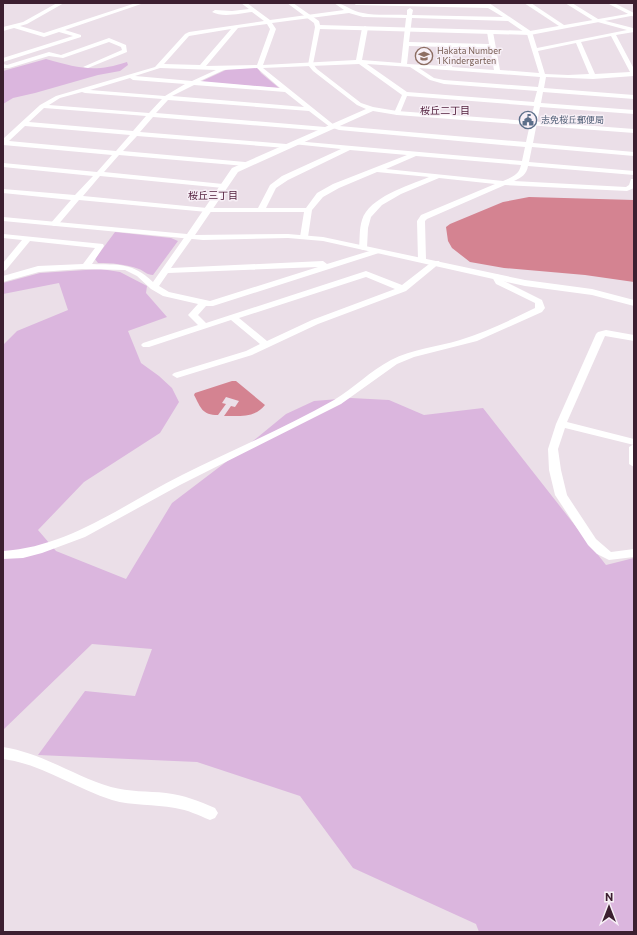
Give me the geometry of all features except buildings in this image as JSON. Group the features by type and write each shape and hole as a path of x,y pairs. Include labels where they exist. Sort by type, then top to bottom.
{"street":[{"path":"3,29 25,23 61,3"},
{"path":"16,26 44,35 141,3"},
{"path":"244,3 269,22 273,29 259,66"},
{"path":"290,3 317,22 318,27 310,64"},
{"path":"336,3 349,11 363,15 508,19"},
{"path":"356,3 488,5 530,33 543,76 524,163 524,170 518,177 506,183 424,217 421,221 422,260"},
{"path":"527,3 564,27"},
{"path":"568,3 596,20 634,30"},
{"path":"610,3 632,15"},
{"path":"404,65 410,4"},
{"path":"215,12 232,13 253,10"},
{"path":"3,143 42,106 58,97 151,70 160,66 187,35 191,33 349,11"},
{"path":"318,27 530,33 596,20 632,15"},
{"path":"201,68 237,26"},
{"path":"359,62 364,28"},
{"path":"3,60 79,36 59,30"},
{"path":"535,50 634,30"},
{"path":"490,32 497,72"},
{"path":"160,66 225,68 359,62 543,76 593,77 634,74 612,34"},
{"path":"3,66 8,67 49,54 61,57 109,40 124,46 125,51 86,67"},
{"path":"578,41 593,77"},
{"path":"406,44 493,46"},
{"path":"449,68 450,45"},
{"path":"359,62 405,94 634,112"},
{"path":"310,64 315,70 359,104 372,109 397,113 634,131"},
{"path":"259,66 329,128"},
{"path":"412,66 432,79 444,82 634,97"},
{"path":"54,224 167,98 175,91 225,68"},
{"path":"127,77 285,90"},
{"path":"78,91 308,109"},
{"path":"397,113 405,94"},
{"path":"42,106 339,128 634,154"},
{"path":"154,287 232,172 245,164 372,109"},
{"path":"24,124 286,146"},
{"path":"3,143 245,164"},
{"path":"294,143 634,172"},
{"path":"262,211 274,187 285,178 349,148"},
{"path":"304,237 308,210 320,195 336,186 415,154"},
{"path":"3,165 222,186"},
{"path":"378,170 506,183 627,189 633,186 634,180"},
{"path":"363,248 366,218 371,209 380,202 439,176"},
{"path":"3,191 207,210 308,210"},
{"path":"3,219 189,237 227,239 304,237 323,239 525,283 592,292 634,303"},
{"path":"3,236 100,246 86,266"},
{"path":"3,268 28,238"},
{"path":"3,279 38,269 86,266 127,268 140,274 154,287 166,294 210,304 376,251"},
{"path":"177,375 249,353 315,322 403,289 436,263"},
{"path":"165,271 336,264"},
{"path":"146,345 366,274 403,289"},
{"path":"3,555 14,556 84,534 154,494 286,430 339,401 394,362 417,353 463,342 508,326 539,310 539,302 499,282 496,277"},
{"path":"204,303 193,315 205,327"},
{"path":"233,317 266,345"},
{"path":"634,338 606,333 601,334 561,424 553,449 555,470 561,495 592,542 601,551 609,556 634,553"},
{"path":"561,424 634,442"},
{"path":"634,447 634,464"},
{"path":"3,753 13,753 47,766 74,780 114,794 184,803 210,812"}],"shaded area":[{"path":"46,59 86,68 105,67 127,62 128,65 120,71 98,75 13,98 3,104 3,71"},
{"path":"257,67 261,73 279,88 200,82 228,69"},
{"path":"529,197 634,200 634,282 585,275 504,268 470,262 452,248 448,241 446,227 450,224 503,202"},
{"path":"115,232 171,238 178,241 153,275 151,275 129,266 98,263 95,259"},
{"path":"101,269 120,272 147,286 146,293 167,317 128,331 141,363 172,388 179,402 160,433 84,482 38,530 56,551 126,579 172,503 247,446 286,414 314,401 351,398 389,400 424,415 483,408 606,565 634,558 634,932 479,932 476,924 353,868 300,796 197,762 38,755 85,691 135,696 152,649 92,644 3,730 3,345 17,331 68,310 59,283 3,294 3,283 40,273"},
{"path":"236,381 265,405 252,414 241,416 224,416 231,406 235,407 239,401 226,397 222,403 226,404 218,415 208,414 205,412 198,404 194,395 195,393"}],"place":[{"name":"Hakata Number 1 Kindergarten","path":"424,56"},
{"name":"志免桜丘郵便局","path":"528,120"}],"district":[{"name":"桜丘二丁目","path":"445,110"},
{"name":"桜丘三丁目","path":"213,195"}]}
